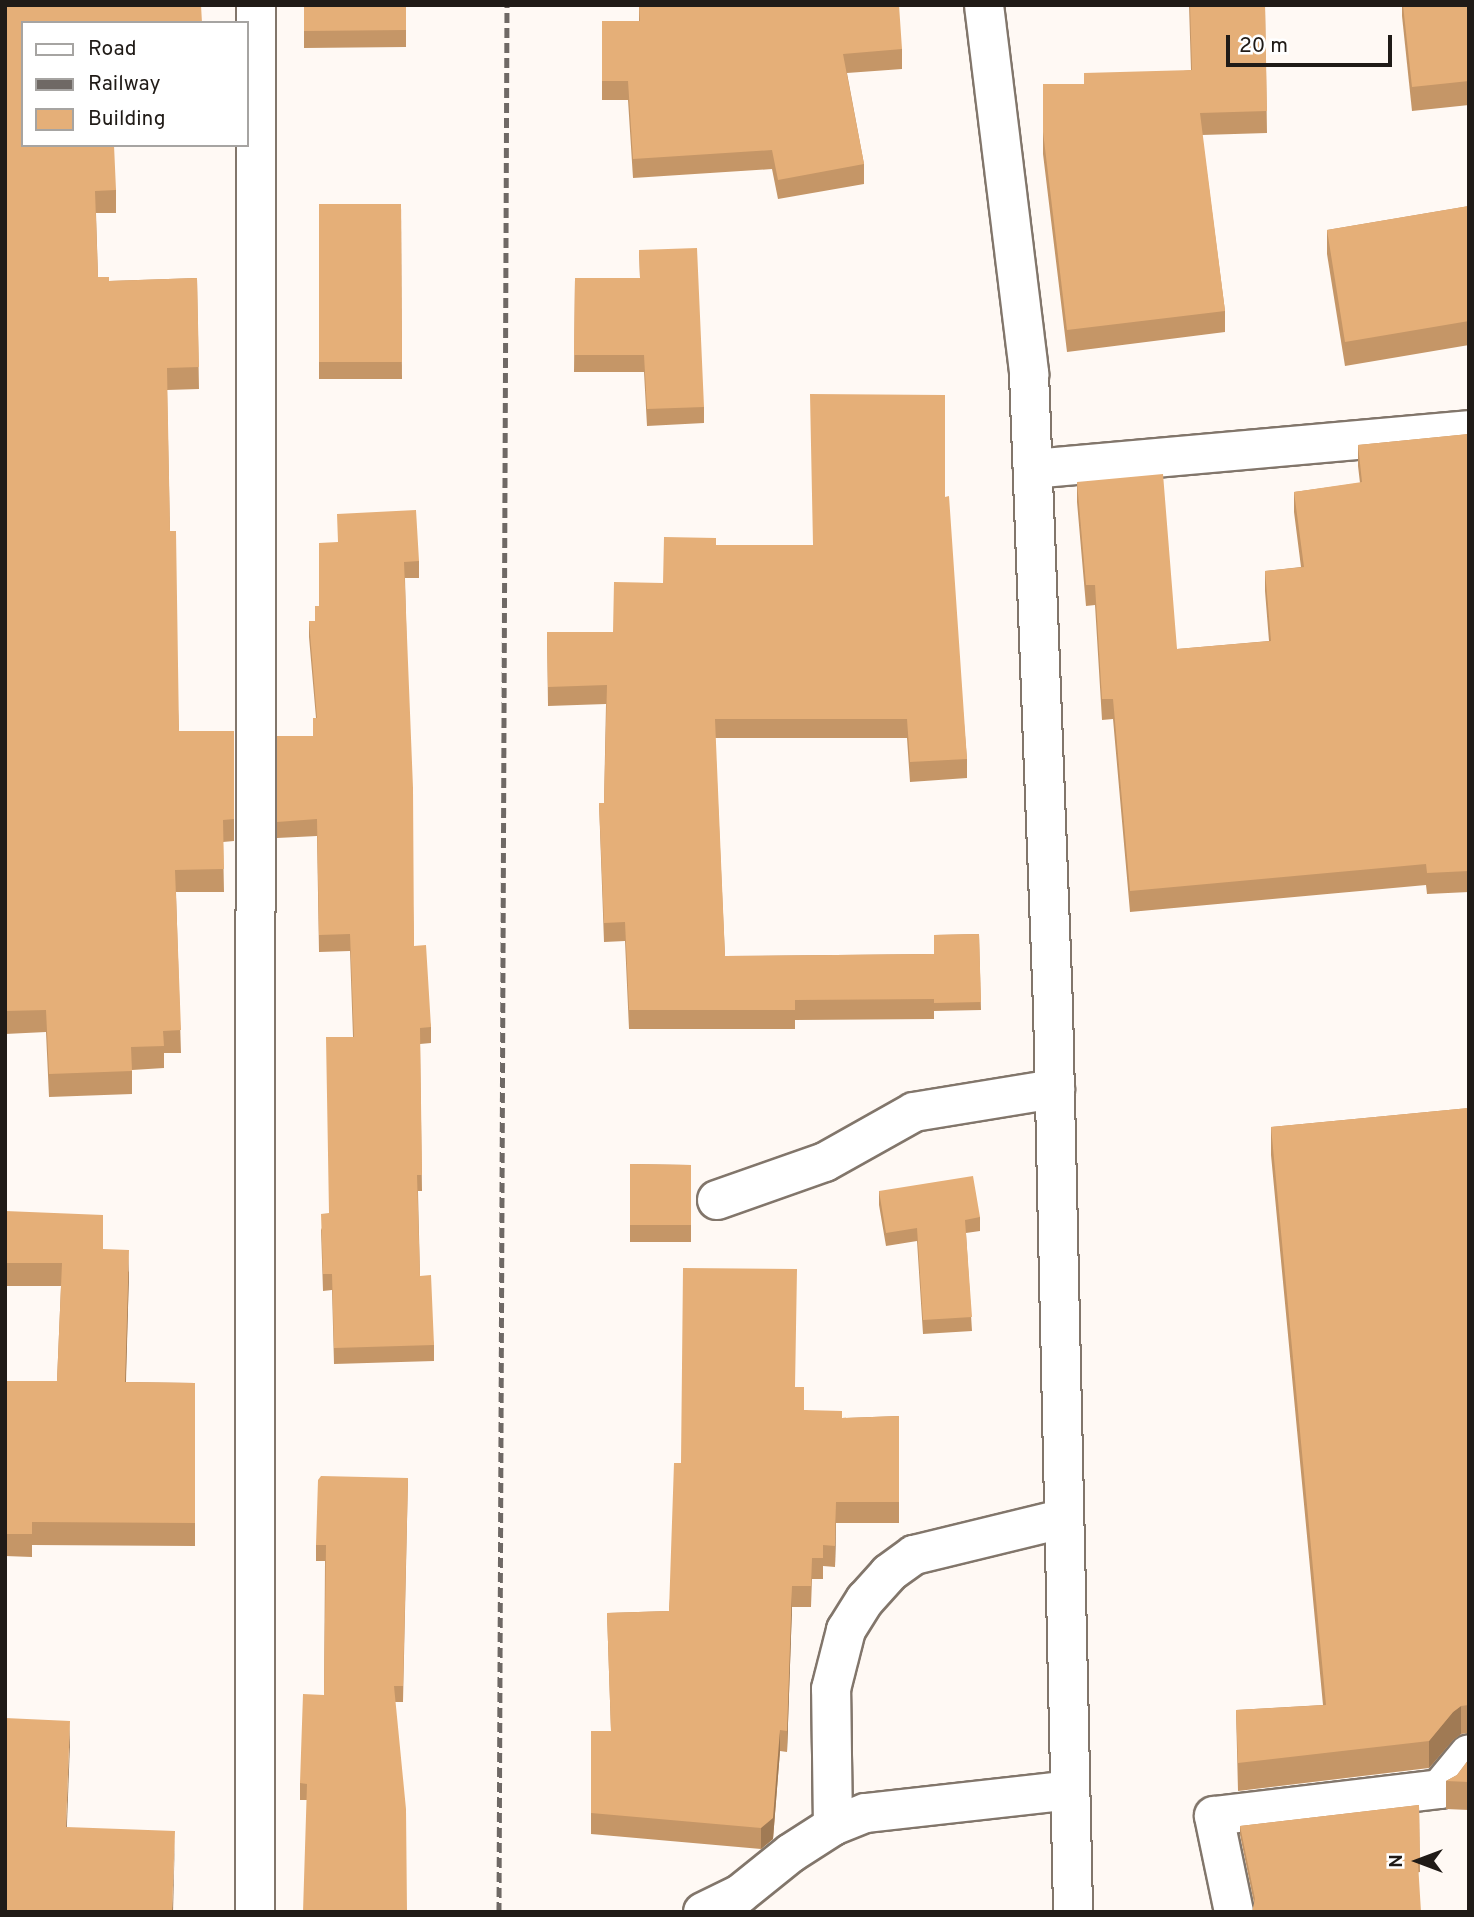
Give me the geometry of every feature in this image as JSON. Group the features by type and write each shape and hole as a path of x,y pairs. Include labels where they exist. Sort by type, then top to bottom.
{"street":[{"path":"255,1912 256,5"},
{"path":"984,5 1029,374 1055,1089 1062,1519 1073,1912"},
{"path":"1032,469 1469,430"},
{"path":"717,1200 825,1162 914,1112 1055,1089"},
{"path":"833,1826 831,1689 845,1630 865,1600 889,1573 914,1555 1062,1519"},
{"path":"1234,1912 1214,1816 1440,1789 1469,1754"},
{"path":"703,1912 740,1894 791,1853 833,1826 866,1813 1070,1790"}],"building":[{"path":"5,5 201,5 202,21 21,21 21,147 114,147 116,190 95,191 98,277 109,277 109,281 197,278 199,367 167,368 170,531 176,531 179,731 234,731 234,819 223,820 224,869 175,870 181,1030 163,1031 164,1046 131,1047 132,1071 49,1074 46,1010 5,1011"},
{"path":"304,5 406,5 406,30 304,31"},
{"path":"639,5 899,5 902,49 843,54 864,164 778,180 772,150 633,159 628,81 602,81 602,21 640,21"},
{"path":"1190,5 1265,5 1267,111 1200,113 1225,311 1067,330 1043,132 1043,84 1084,84 1084,73 1192,70"},
{"path":"1403,5 1469,5 1469,81 1412,87"},
{"path":"319,204 401,204 402,362 319,362"},
{"path":"1469,206 1469,321 1345,342 1327,230"},
{"path":"697,248 704,407 647,409 644,355 574,355 575,278 640,278 639,250"},
{"path":"810,394 945,395 945,497 949,496 967,759 910,762 907,719 715,719 725,956 934,954 934,999 795,1000 795,1010 629,1010 625,922 604,923 599,803 604,803 607,685 548,687 547,632 613,632 614,582 663,583 664,537 716,538 716,545 813,545"},
{"path":"1469,434 1469,871 1427,873 1426,864 1130,891 1113,699 1102,699 1095,585 1086,585 1077,482 1163,474 1177,649 1271,641 1265,571 1304,567 1294,492 1362,482 1358,445"},
{"path":"416,510 419,561 404,562 413,788 414,946 426,945 431,1027 420,1028 422,1175 417,1175 420,1276 431,1275 434,1345 334,1348 332,1274 323,1274 321,1214 329,1213 326,1037 354,1037 350,934 319,935 317,819 277,822 277,736 313,736 313,718 317,718 309,621 315,621 315,606 319,606 319,543 338,542 337,514"},
{"path":"979,934 981,1002 934,1003 934,935"},
{"path":"1469,1108 1469,1705 1461,1706 1453,1712 1429,1741 1238,1763 1236,1710 1326,1705 1271,1127"},
{"path":"630,1164 691,1165 691,1225 630,1225"},
{"path":"973,1176 980,1217 965,1220 972,1317 923,1320 917,1228 886,1233 879,1191"},
{"path":"5,1211 103,1215 103,1249 129,1250 125,1382 195,1383 195,1523 32,1522 32,1534 5,1534 5,1381 57,1381 62,1263 5,1263"},
{"path":"683,1268 797,1269 795,1387 804,1387 804,1410 842,1411 842,1418 899,1416 899,1502 836,1502 835,1546 823,1545 823,1558 812,1558 811,1586 792,1586 787,1731 780,1730 773,1818 761,1828 591,1813 591,1731 611,1731 607,1613 669,1611 674,1463 681,1463"},
{"path":"321,1476 408,1478 403,1686 394,1686 406,1809 407,1912 303,1912 307,1784 300,1783 303,1694 324,1695 326,1545 316,1545 318,1480"},
{"path":"5,1718 70,1721 66,1827 175,1831 172,1912 5,1912"},
{"path":"1469,1759 1469,1782 1446,1781 1457,1775"},
{"path":"1419,1805 1421,1912 1252,1912 1255,1899 1240,1826"}],"railway":[{"path":"499,1912 507,5"}]}
